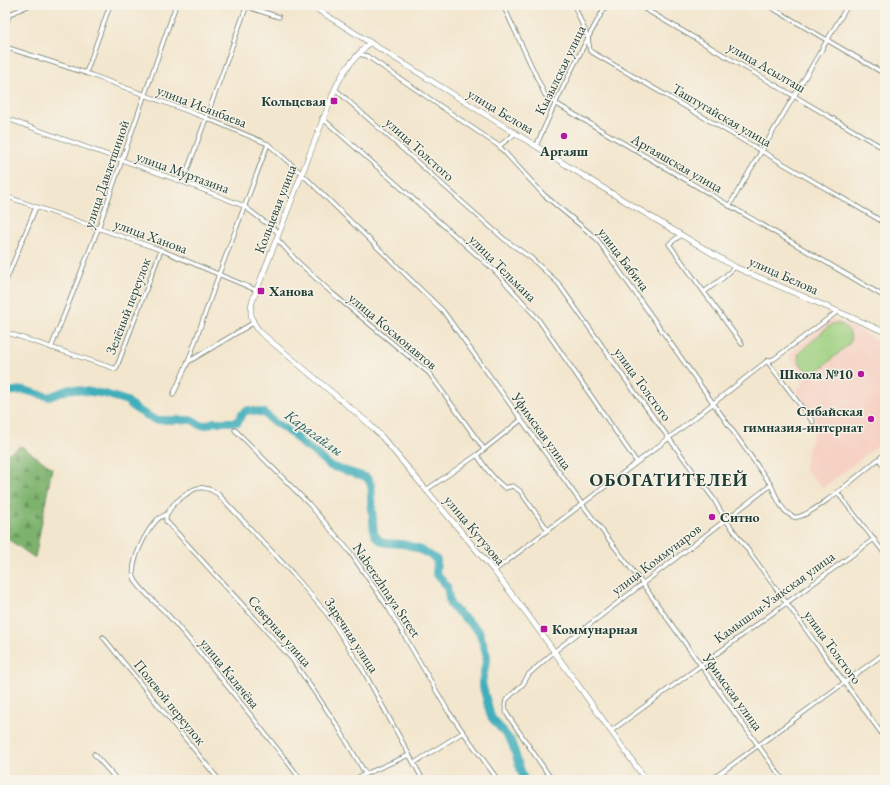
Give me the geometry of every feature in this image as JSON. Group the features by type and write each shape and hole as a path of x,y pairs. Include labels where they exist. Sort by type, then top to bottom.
{"main road":[{"name":"улица Белова","path":"310,5 440,87 735,267 885,332"},
{"name":"Кольцевая улица","path":"253,323 250,309 256,290 302,174 322,118 341,76 352,60 370,42"},
{"name":"улица Кутузова","path":"253,323 260,332 366,421 382,437 494,571 555,651 646,780"},
{"path":"880,780 885,776"}],"street":[{"path":"5,25 10,14 30,5"},
{"path":"86,74 110,5"},
{"name":"улица Давлетшиной","path":"51,348 98,229 176,5"},
{"path":"183,182 246,5 279,17"},
{"name":"Аргаяшская улица","path":"503,5 545,95 555,103 885,297"},
{"name":"Таштугайская улица","path":"574,5 588,38 590,51 885,223"},
{"name":"Кызылская улица","path":"536,146 555,103 606,5"},
{"name":"улица Асылташ","path":"638,5 885,149"},
{"path":"767,5 885,74"},
{"path":"729,206 848,5"},
{"name":"улица Исянбаева","path":"5,47 145,95 206,118 268,144 302,174"},
{"name":"улица Бабича","path":"359,54 367,56 499,146 544,195 597,239 771,485 781,506 788,514 796,518 804,516 837,492"},
{"name":"улица Толстого","path":"335,88 504,239 531,258 558,283 713,498 726,520 885,738"},
{"name":"улица Муртазина","path":"5,118 183,182 244,206 279,233"},
{"name":"улица Тельмана","path":"322,118 496,272 538,319 636,462"},
{"path":"499,146 516,133"},
{"name":"Кольцевая улица","path":"173,395 188,362 219,274 268,144"},
{"name":"Уфимская улица","path":"302,174 443,311 582,504 642,583 783,780"},
{"name":"улица Ханова","path":"5,196 160,250 256,290"},
{"path":"5,283 36,207"},
{"path":"681,235 669,244 742,344"},
{"name":"улица Космонавтов","path":"277,239 297,261 333,294 429,373 484,449"},
{"name":"Зелёный переулок","path":"51,348 116,369 160,250"},
{"path":"704,292 735,267"},
{"path":"494,571 669,438 767,361 774,359 836,312"},
{"path":"188,362 253,323"},
{"path":"5,332 51,348"},
{"path":"767,361 813,422"},
{"path":"426,490 477,455 521,420"},
{"name":"Naberezhnaya Street","path":"235,430 309,504 350,552 389,609 448,712 498,780"},
{"path":"885,454 837,492 885,554"},
{"path":"477,455 487,470 500,484 505,488 513,486 520,491 548,530"},
{"path":"879,458 885,468"},
{"name":"улица Коммунаров","path":"552,780 507,714 505,706 506,700 523,684 529,674 555,651 771,485"},
{"name":"Заречная улица","path":"166,514 174,504 197,487 211,489 218,494 293,574 328,615 363,670 423,780"},
{"name":"улица Калачёва","path":"166,514 158,518 148,529 139,548 134,568 134,577 138,585 167,614 235,696 301,780"},
{"name":"Северная улица","path":"166,514 166,522 292,659 337,724 365,773"},
{"name":"Камышлы-Узякская улица","path":"611,731 874,539"},
{"name":"Полевой переулок","path":"103,637 219,780"},
{"path":"711,780 885,653"},
{"path":"414,763 462,733"},
{"path":"94,754 117,780"},
{"path":"352,780 409,754"},
{"path":"716,776 719,780"}],"shaded area":[{"path":"832,318 858,329 885,347 885,440 823,488 804,467 816,422 796,391 805,380 788,355"}],"green space":[{"path":"835,323 848,329 851,339 850,343 818,371 814,372 806,370 799,361 799,353 830,325"},
{"path":"21,446 52,468 35,558 5,537 5,455"}],"waterway":[{"name":"Карагайлы","path":"5,392 24,390 49,397 70,389 105,394 127,401 136,409 155,420 193,420 200,425 207,425 214,422 238,422 242,414 248,410 264,413 274,422 294,435 302,444 330,466 366,477 370,482 372,489 371,497 374,534 380,541 411,546 425,552 437,560 436,573 447,586 450,605 479,631 487,656 482,683 491,717 511,741 524,780"}],"place":[{"name":"Кольцевая","path":"334,101"},
{"name":"Аргаяш","path":"564,136"},
{"name":"Ханова","path":"261,291"},
{"name":"Школа №10","path":"861,374"},
{"name":"Сибайская гимназия-интернат","path":"871,419"},
{"name":"Ситно","path":"712,517"},
{"name":"Коммунарная","path":"544,629"}],"district":[{"name":"ОБОГАТИТЕЛЕЙ","path":"669,480"}]}
